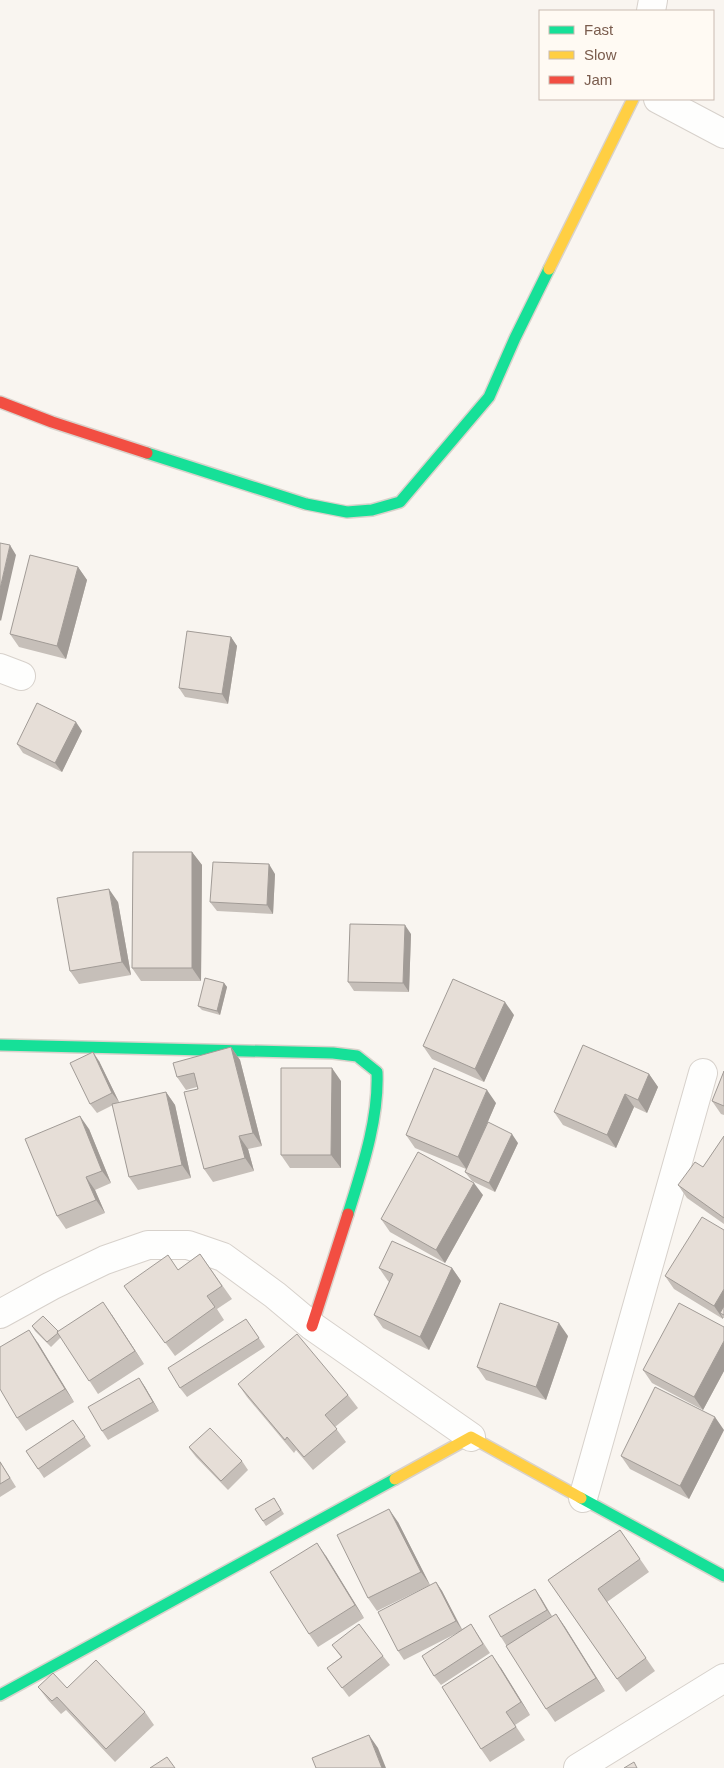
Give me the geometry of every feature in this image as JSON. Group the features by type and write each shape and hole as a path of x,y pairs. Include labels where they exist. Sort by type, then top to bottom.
{"street":[{"path":"0,402 52,422 306,504 347,512 372,510 400,502 489,396 515,338 633,100"},
{"path":"660,100 724,134"},
{"path":"0,1045 333,1053 357,1056 376,1072 378,1094 362,1171 312,1326"},
{"path":"583,1498 703,1074"},
{"path":"0,1314 69,1277 105,1260 148,1244 188,1245 223,1257 275,1295 312,1326 471,1437 724,1576"},
{"path":"0,1695 471,1437"},
{"path":"578,1768 724,1678"}],"building":[{"path":"0,543 10,545 0,589"},
{"path":"30,555 78,567 57,646 10,634"},
{"path":"187,631 231,637 222,694 179,688"},
{"path":"37,703 76,722 55,763 17,744"},
{"path":"133,852 192,852 192,968 132,968"},
{"path":"213,862 269,864 267,905 210,902"},
{"path":"109,889 122,962 70,971 57,898"},
{"path":"350,924 405,925 403,983 348,982"},
{"path":"205,978 224,983 217,1011 198,1006"},
{"path":"453,979 505,1002 475,1069 423,1046"},
{"path":"583,1045 649,1074 638,1100 625,1094 607,1135 554,1112"},
{"path":"231,1047 253,1133 239,1136 245,1158 204,1169 184,1092 198,1089 194,1073 177,1077 173,1063"},
{"path":"93,1052 112,1093 90,1104 70,1063"},
{"path":"281,1068 332,1068 331,1155 281,1155"},
{"path":"434,1068 487,1090 458,1157 406,1135"},
{"path":"724,1071 724,1106 712,1101"},
{"path":"166,1092 182,1165 129,1177 112,1104"},
{"path":"80,1116 102,1171 86,1177 96,1200 57,1216 25,1139"},
{"path":"488,1122 512,1134 489,1183 465,1172"},
{"path":"724,1136 724,1218 678,1185 695,1162 703,1167"},
{"path":"418,1152 474,1183 436,1250 381,1219"},
{"path":"702,1217 724,1230 724,1289 714,1306 665,1276"},
{"path":"392,1241 452,1268 420,1337 374,1315 393,1274 379,1268"},
{"path":"200,1254 222,1286 207,1296 215,1307 165,1343 124,1286 168,1255 178,1270"},
{"path":"103,1302 135,1351 89,1381 57,1332"},
{"path":"500,1303 559,1323 536,1387 477,1367"},
{"path":"679,1303 724,1327 724,1341 694,1397 643,1370"},
{"path":"724,1306 724,1315 720,1313"},
{"path":"43,1316 58,1331 47,1342 32,1326"},
{"path":"246,1319 259,1338 180,1388 168,1368"},
{"path":"29,1330 65,1389 17,1418 0,1389 0,1347"},
{"path":"297,1334 348,1395 325,1415 337,1429 304,1457 287,1437 285,1440 238,1384"},
{"path":"139,1378 153,1402 102,1431 88,1407"},
{"path":"655,1387 715,1417 680,1486 621,1456"},
{"path":"73,1420 85,1437 38,1469 26,1451"},
{"path":"210,1428 242,1461 221,1481 189,1447"},
{"path":"0,1462 10,1478 0,1484"},
{"path":"274,1498 281,1510 263,1521 255,1509"},
{"path":"389,1509 421,1572 368,1598 337,1535"},
{"path":"620,1530 640,1559 598,1589 646,1658 617,1679 548,1580"},
{"path":"317,1543 355,1605 309,1634 270,1572"},
{"path":"436,1582 456,1621 398,1651 378,1612"},
{"path":"535,1589 547,1610 501,1637 489,1616"},
{"path":"556,1614 596,1678 546,1709 506,1646"},
{"path":"359,1624 383,1656 342,1688 327,1668 342,1657 332,1645"},
{"path":"471,1624 483,1644 434,1676 422,1656"},
{"path":"492,1655 521,1702 506,1712 516,1727 481,1749 442,1687"},
{"path":"96,1660 145,1712 106,1749 57,1697 52,1701 38,1687 53,1673 67,1688"},
{"path":"369,1735 382,1768 316,1768 312,1758"},
{"path":"167,1757 175,1768 150,1768"},
{"path":"634,1762 637,1768 624,1768"}],"traffic: fast":[{"path":"147,453 306,504 347,512 372,510 400,502 489,397 549,269"},
{"path":"0,1045 333,1053 357,1056 377,1072 377,1090 368,1144 348,1214"},
{"path":"0,1695 395,1479"},
{"path":"581,1498 724,1576"}],"traffic: slow":[{"path":"549,269 633,100"},
{"path":"395,1479 471,1437 581,1498"}],"traffic: jam":[{"path":"0,402 52,422 147,453"},
{"path":"312,1326 348,1214"}]}
